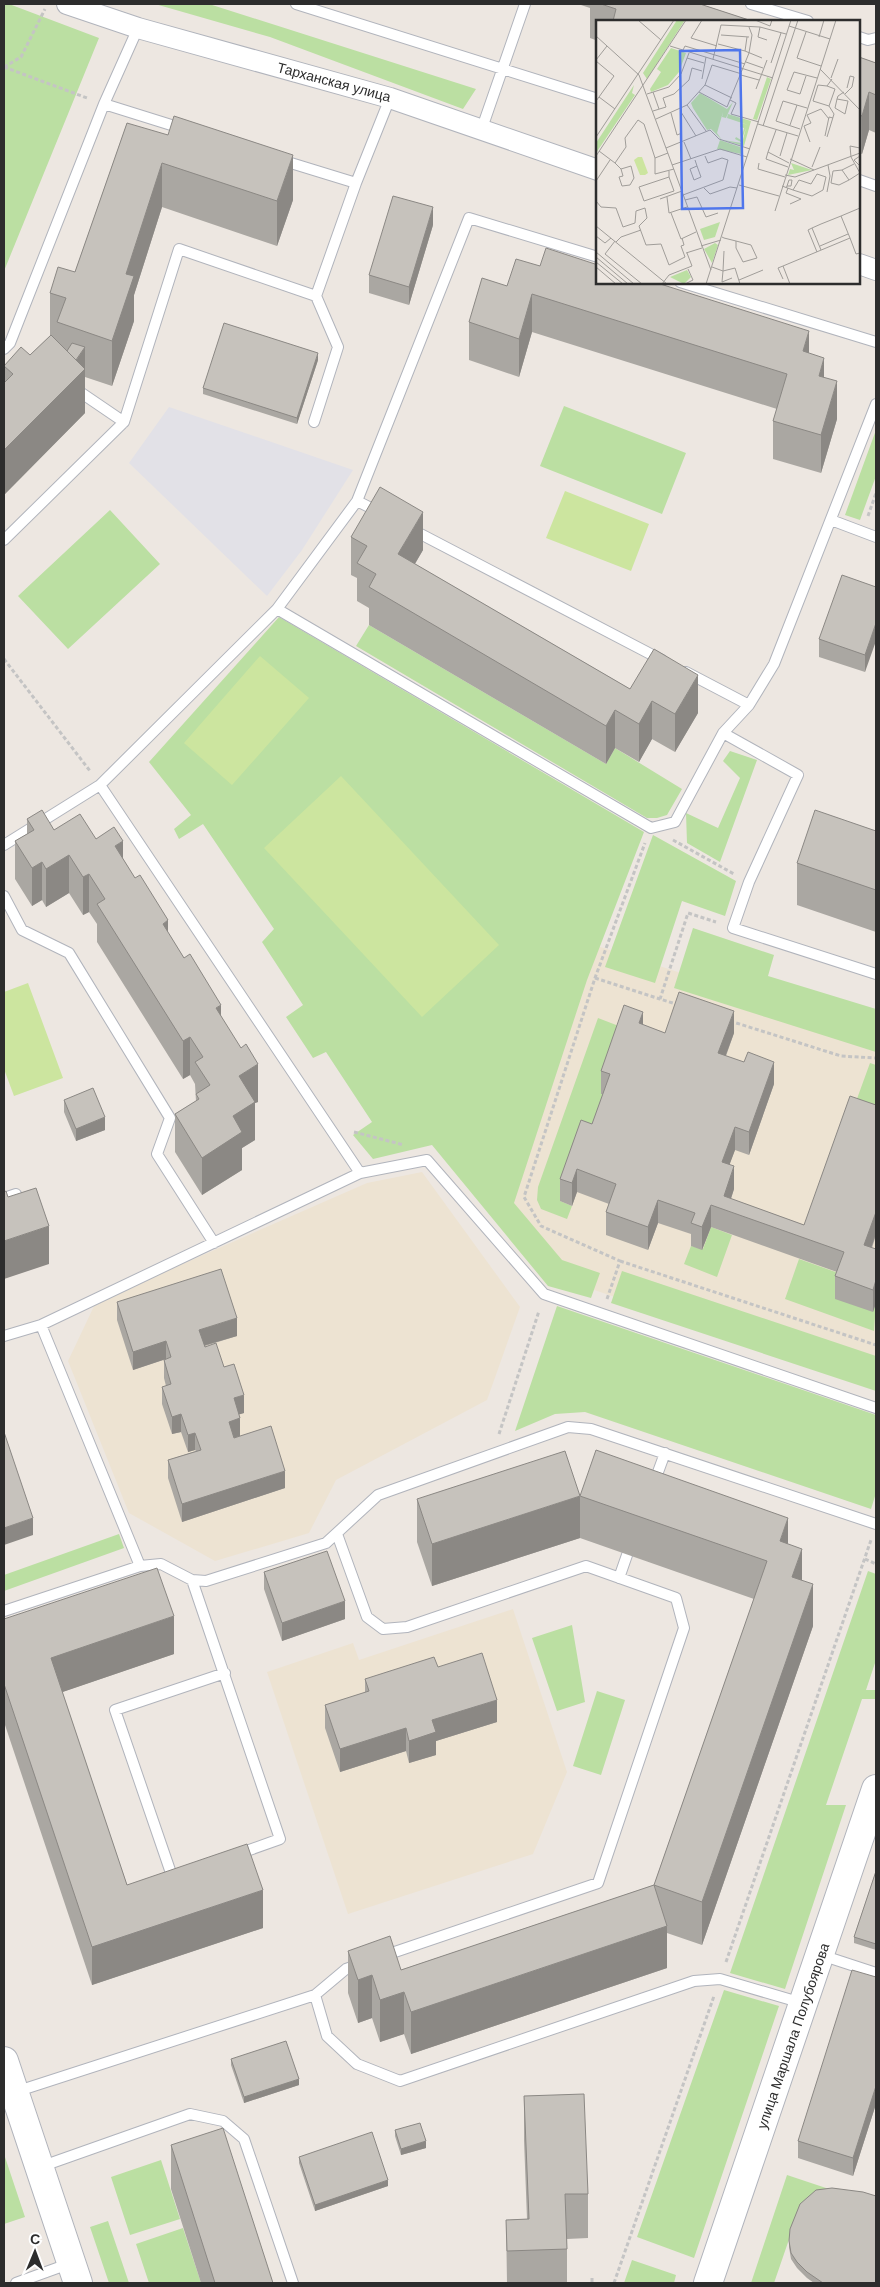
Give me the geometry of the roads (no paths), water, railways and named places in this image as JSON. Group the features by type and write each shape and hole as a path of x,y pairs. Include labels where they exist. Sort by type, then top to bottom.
{"street":[{"name":"Тарханская улица","path":"67,4 138,28 390,98 482,128 596,169"},
{"path":"860,264 876,270"},
{"name":"улица Маршала Полубоярова","path":"708,2283 821,1955 876,1788"},
{"path":"4,2062 75,2273"}],"lane":[{"path":"296,4 596,99"},
{"path":"482,128 525,4"},
{"path":"751,4 805,20"},
{"path":"10,347 104,104 138,28"},
{"path":"860,37 868,40 876,38"},
{"path":"314,422 338,347 316,296 356,183 390,98"},
{"path":"104,104 197,134"},
{"path":"272,157 356,183"},
{"path":"860,180 876,186"},
{"path":"4,846 100,785 277,609 357,501 469,218 596,256"},
{"path":"4,540 124,422 179,249 316,296"},
{"path":"687,284 876,342"},
{"path":"77,390 124,422"},
{"path":"277,609 651,828 675,822 722,733 749,705 774,664 876,404"},
{"path":"357,501 749,705"},
{"path":"831,520 876,538"},
{"path":"722,733 798,775 748,882 733,928 876,974"},
{"path":"100,785 360,1173"},
{"path":"4,896 22,930 69,953 170,1118 157,1154 214,1243"},
{"path":"4,1336 41,1324 360,1173 427,1160 544,1294 876,1408"},
{"path":"4,1198 16,1194"},
{"path":"41,1324 140,1566"},
{"path":"4,1611 140,1566 161,1564 192,1580 206,1581 326,1544 378,1496 568,1427 591,1429 665,1453 875,1529"},
{"path":"650,1494 665,1453"},
{"path":"14,2092 315,1995 346,1969 598,1883 684,1628 676,1598 586,1566 406,1627 383,1629 367,1617 337,1534"},
{"path":"619,1578 627,1555"},
{"path":"192,1580 280,1839 226,1858"},
{"path":"190,1870 172,1876 115,1710 225,1673"},
{"path":"821,1955 876,1973"},
{"path":"315,1995 327,2036 357,2064 400,2081 694,1981 720,1979 804,2004"},
{"path":"39,2167 190,2114 223,2121 244,2139 293,2283"},
{"path":"16,2283 75,2273"}]}
